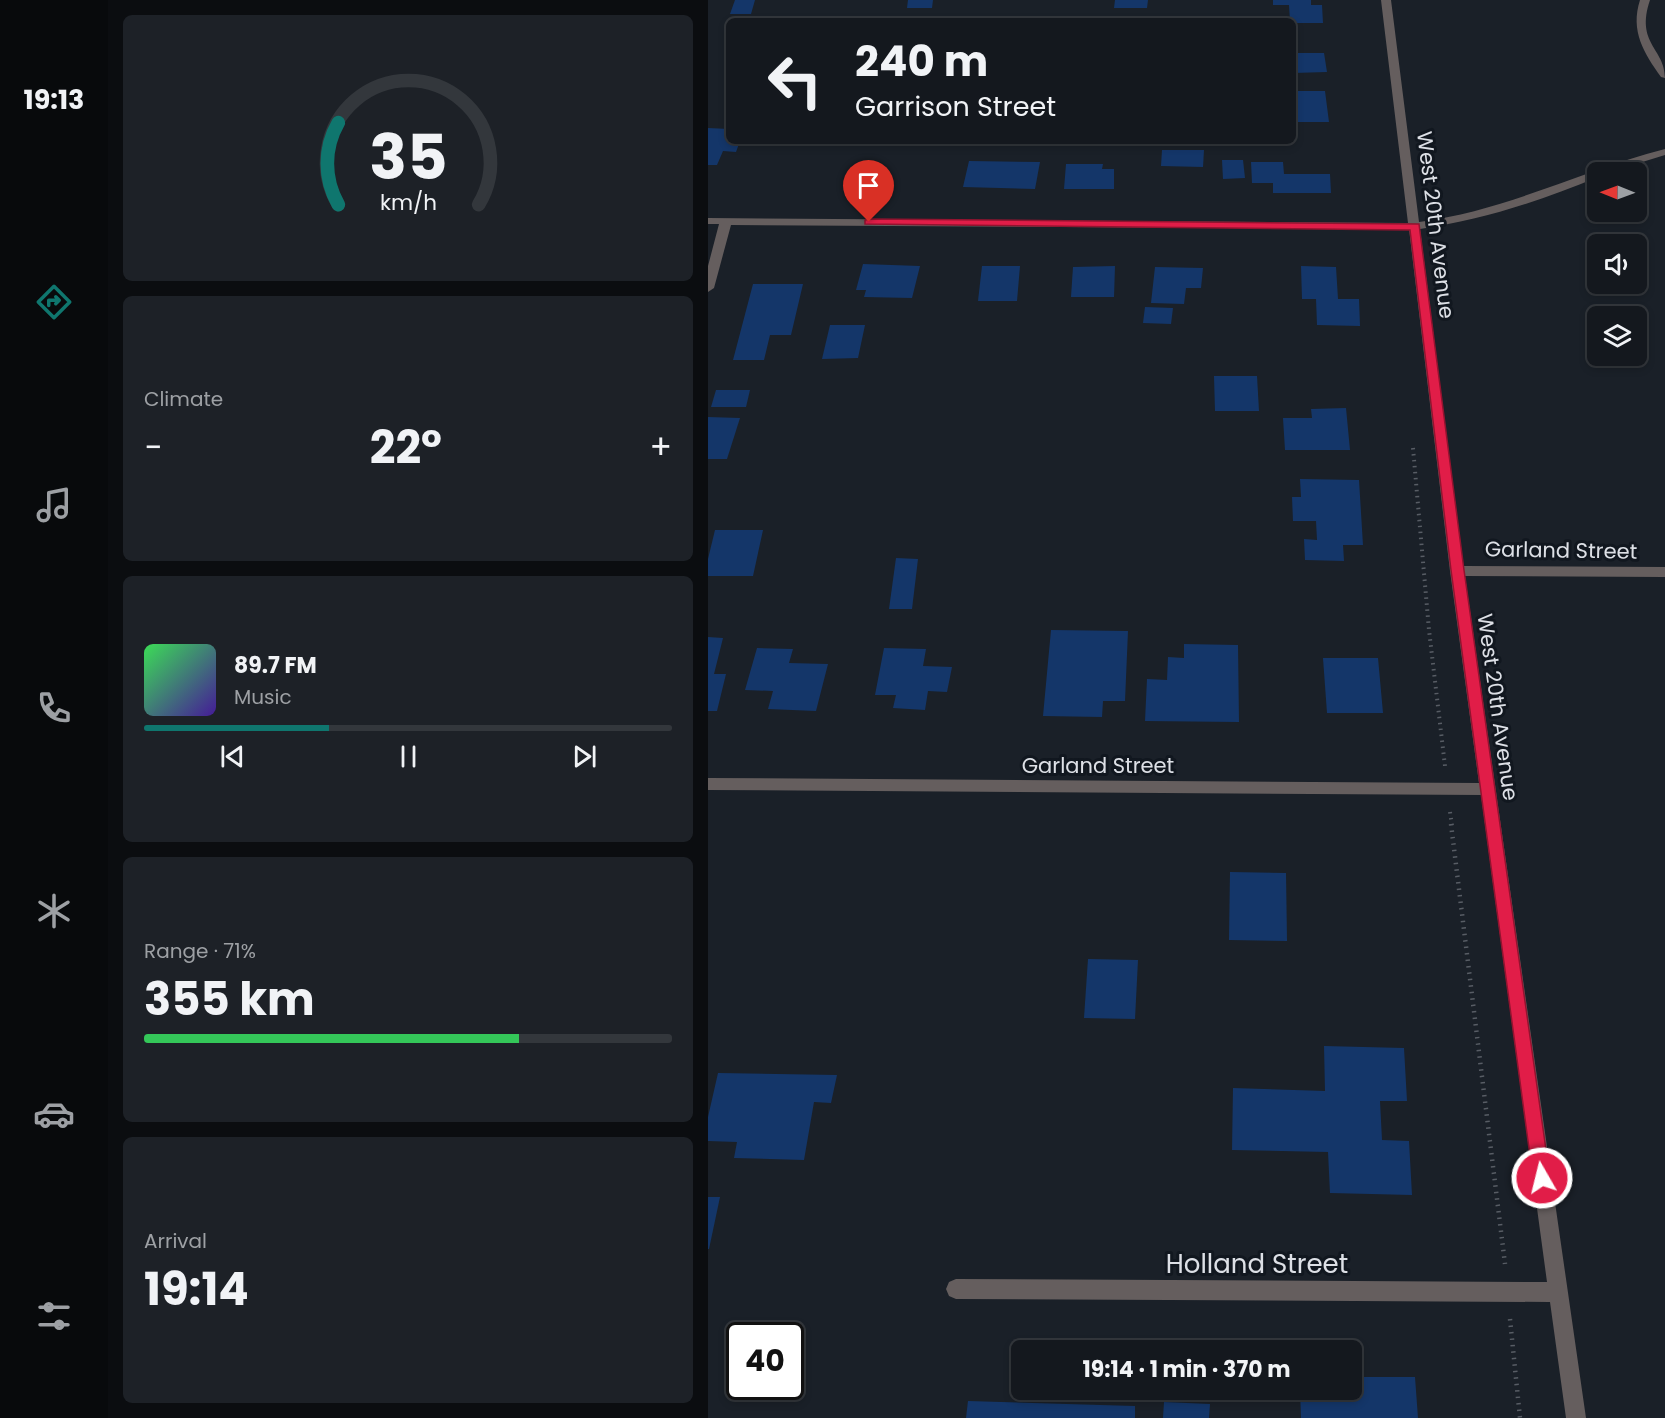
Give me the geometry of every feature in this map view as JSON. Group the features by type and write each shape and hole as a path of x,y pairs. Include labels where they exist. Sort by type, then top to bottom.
{"street":[{"name":"West 20th Avenue","path":"1386,0 1457,570 1576,1418"},
{"path":"1645,0 1640,16 1640,32 1649,54 1665,75"},
{"path":"1634,162 1665,152"},
{"path":"708,221 1415,226 1446,223 1514,204 1587,177"},
{"path":"708,288 726,221"},
{"name":"Garland Street","path":"1457,570 1665,572"},
{"name":"Garland Street","path":"708,784 1488,789"},
{"name":"Holland Street","path":"956,1289 1558,1292"}],"path":[{"path":"1413,440 1429,630 1520,1418"}],"building":[{"path":"735,0 755,0 751,14 730,14"},
{"path":"908,0 933,0 932,8 907,8"},
{"path":"1115,0 1148,0 1147,8 1114,8"},
{"path":"1273,0 1311,0 1311,5 1322,5 1323,23 1296,23 1296,18 1290,18 1289,5 1273,5"},
{"path":"1296,53 1324,53 1327,72 1296,73"},
{"path":"1297,91 1325,91 1329,122 1296,122 1296,98 1298,98"},
{"path":"708,128 726,129 726,144 739,144 736,152 723,151 717,165 708,165"},
{"path":"808,144 856,144 856,145"},
{"path":"1162,150 1204,150 1203,167 1161,166"},
{"path":"1222,160 1243,160 1245,178 1223,179"},
{"path":"969,161 1040,162 1035,189 963,187"},
{"path":"1251,162 1283,162 1284,174 1330,174 1331,193 1273,193 1273,183 1252,183"},
{"path":"1066,164 1103,164 1102,169 1114,169 1114,189 1064,189"},
{"path":"863,264 920,266 912,298 864,297 866,290 856,290"},
{"path":"982,266 1020,266 1017,301 978,301"},
{"path":"1115,266 1114,297 1071,297 1073,267"},
{"path":"1301,266 1336,267 1338,299 1359,299 1360,326 1317,325 1316,299 1302,299"},
{"path":"1155,267 1203,268 1201,288 1186,288 1184,304 1151,303"},
{"path":"753,284 803,284 791,335 770,335 764,360 733,360"},
{"path":"1145,307 1173,308 1171,324 1143,323"},
{"path":"830,325 865,325 858,358 822,359"},
{"path":"1214,376 1257,376 1259,411 1215,411"},
{"path":"716,390 750,390 746,407 711,407"},
{"path":"1346,408 1350,450 1285,450 1283,418 1312,418 1311,409"},
{"path":"708,417 740,418 727,459 708,459"},
{"path":"1300,479 1359,480 1363,545 1343,545 1344,561 1305,560 1304,539 1317,540 1316,521 1293,521 1292,497 1301,497"},
{"path":"715,530 763,530 753,576 708,576 708,559"},
{"path":"896,558 918,559 912,609 889,609"},
{"path":"1051,630 1128,631 1125,701 1103,701 1102,717 1043,716"},
{"path":"708,637 723,638 714,674 726,674 717,711 708,711"},
{"path":"1184,644 1238,645 1239,722 1145,721 1147,679 1167,680 1168,657 1184,658"},
{"path":"757,648 793,649 789,663 828,664 816,711 768,709 773,691 745,690"},
{"path":"884,648 926,649 923,666 952,667 947,692 928,691 925,710 893,708 896,695 875,695"},
{"path":"1323,658 1378,658 1383,713 1327,713"},
{"path":"1230,872 1286,873 1287,941 1229,940"},
{"path":"1088,959 1138,960 1135,1019 1084,1018"},
{"path":"1324,1046 1404,1048 1407,1101 1380,1101 1382,1140 1409,1141 1412,1195 1330,1193 1328,1152 1232,1150 1233,1088 1325,1091"},
{"path":"718,1073 837,1075 831,1103 814,1102 804,1160 734,1158 737,1142 708,1141 708,1117"},
{"path":"708,1197 720,1197 709,1249 708,1249"},
{"path":"1362,1377 1415,1377 1418,1418 1301,1418 1300,1400 1362,1400"},
{"path":"968,1401 1135,1406 1135,1418 966,1418"},
{"path":"1164,1402 1210,1404 1209,1418 1163,1418"}],"route":[{"path":"869,222 1415,226 1457,570 1542,1178"}]}
